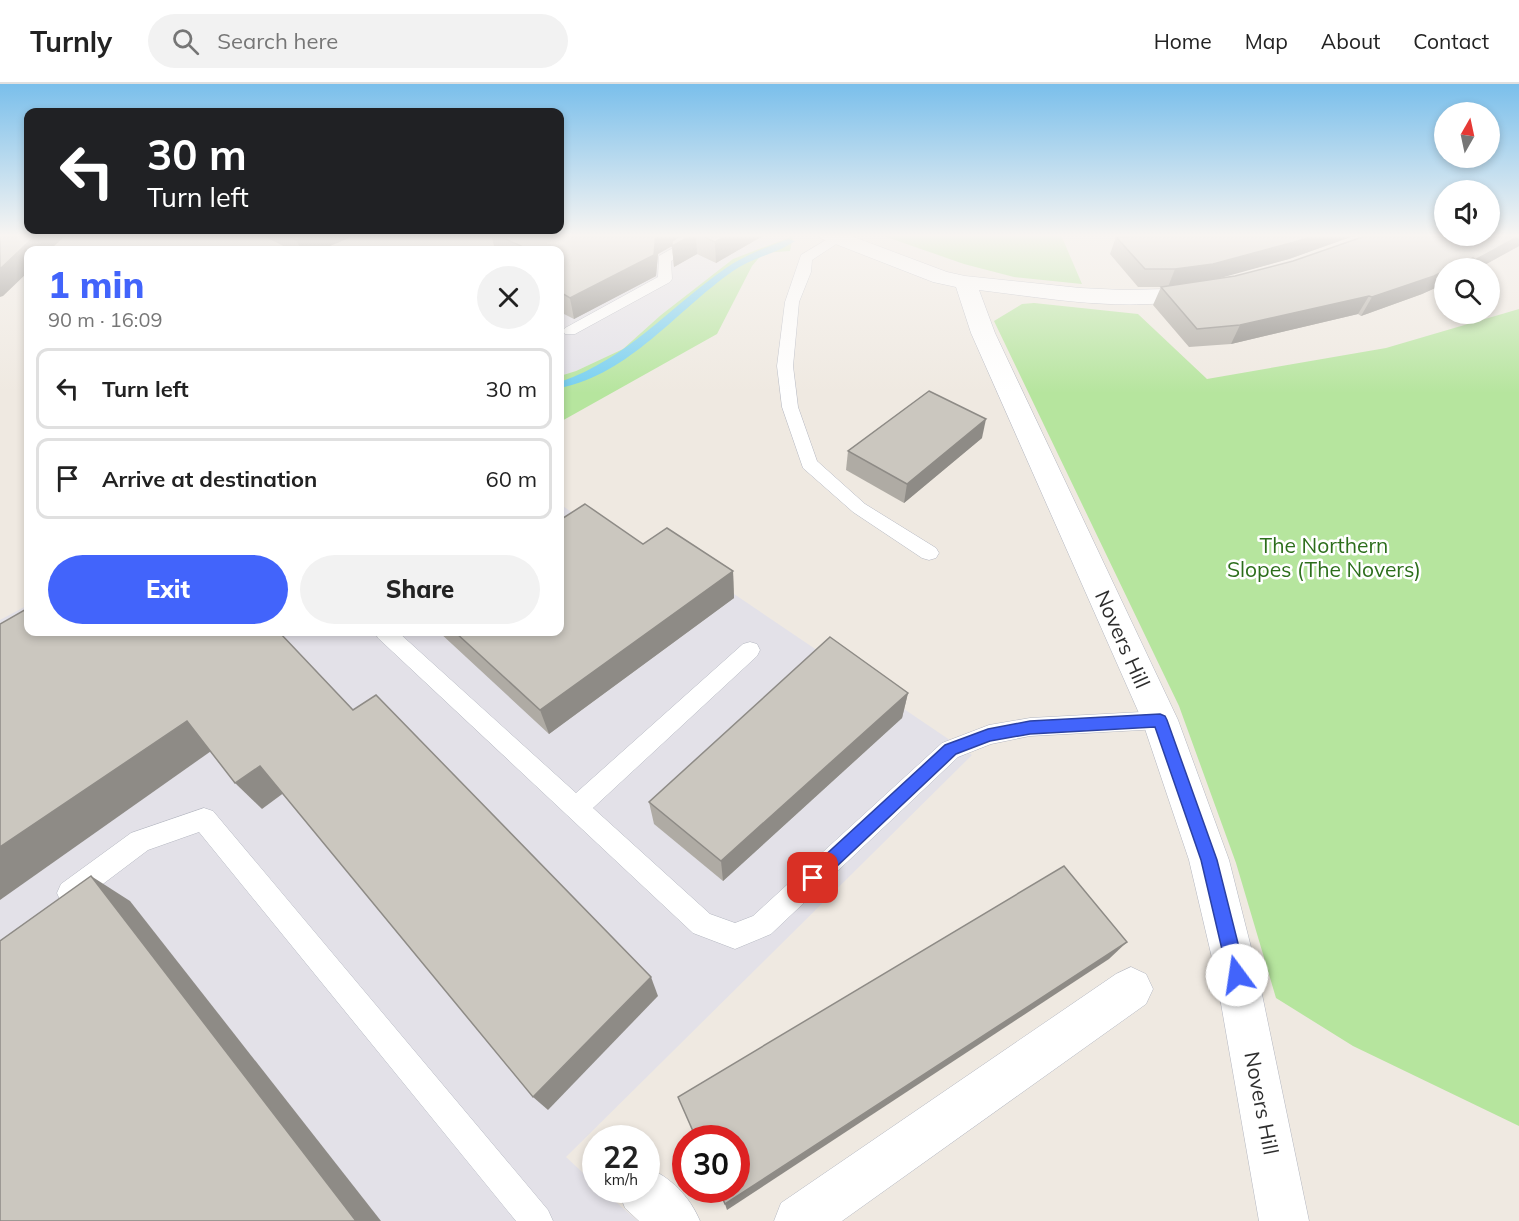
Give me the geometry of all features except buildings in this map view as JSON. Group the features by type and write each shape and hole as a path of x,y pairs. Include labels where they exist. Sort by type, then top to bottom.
{"street":[{"name":"Novers Hill","path":"967,287 983,333 1160,720 1209,860 1237,975 1284,1221"},
{"path":"1010,287 1123,297 1168,296 1214,287"},
{"path":"799,1221 1131,989"},
{"path":"656,1203 675,1221"}],"lane":[{"path":"570,331 650,287"},
{"path":"798,287 792,302 785,366 790,407 809,464 859,508 929,553"},
{"path":"389,636 702,924 735,936 762,926 950,750 988,735 1030,728 1160,720"},
{"path":"576,808 750,650"},
{"path":"47,909 140,841 204,819 537,1221"}],"shaded area":[{"path":"564,287 697,287 623,349 564,375"},
{"path":"564,507 646,564 669,550 972,755 598,1125 582,1125 582,1141 566,1157 582,1172 582,1203 617,1203 638,1221 0,1221 0,620 24,607 24,636 564,636"}],"green space":[{"path":"697,287 741,287 717,334 564,420 564,375 623,349"},
{"name":"The Northern Slopes (The Novers)","path":"1034,303 1138,314 1207,379 1386,348 1468,324 1500,324 1500,315 1519,309 1519,1126 1353,1046 1276,998 1236,863 1179,706 994,321 1022,304"}],"waterway":[{"path":"564,384 608,365 629,351 707,287"}],"route":[{"path":"813,878 950,750 988,735 1030,728 1160,720 1209,860 1237,975"}]}
